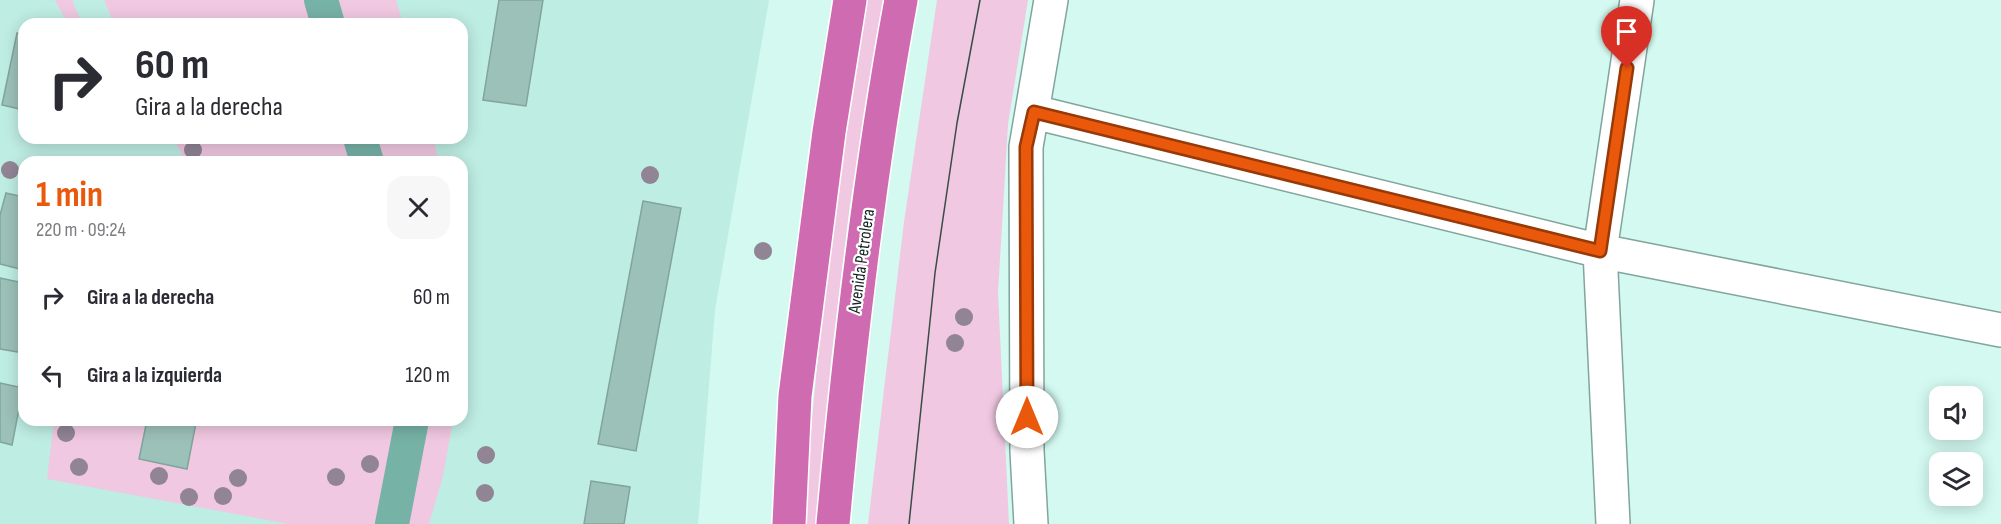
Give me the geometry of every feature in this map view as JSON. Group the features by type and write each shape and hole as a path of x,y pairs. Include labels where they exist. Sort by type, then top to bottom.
{"highway":[{"path":"789,524 795,396 829,132 850,0"},
{"name":"Avenida Petrolera","path":"833,524 849,359 880,112 901,0"}],"street":[{"path":"1030,524 1027,451 1026,147 1034,112 1051,0"},
{"path":"1613,524 1600,251 1637,0"},
{"path":"1034,112 1600,251 2001,330"}],"shaded area":[{"path":"0,0 769,0 715,310 698,524 0,524"},
{"path":"55,0 72,0 80,18 65,18"},
{"path":"104,0 309,0 314,18 112,18"},
{"path":"332,0 396,0 401,18 338,18"},
{"path":"866,0 885,0 850,203 831,360 818,524 802,524 831,221"},
{"path":"937,0 1028,0 1008,124 998,293 1009,524 868,524 904,222"},
{"path":"176,144 350,144 353,156 183,156"},
{"path":"378,144 435,144 437,156 382,156"},
{"path":"53,426 398,426 379,524 289,524 47,479"},
{"path":"420,426 452,426 443,476 429,524 400,524"}],"building":[{"path":"499,0 543,0 526,106 483,100"},
{"path":"17,33 18,109 2,105"},
{"path":"6,193 18,196 18,268 0,264 0,215"},
{"path":"643,201 681,208 636,451 598,444"},
{"path":"0,278 18,282 18,352 0,349"},
{"path":"0,383 18,387 18,414 12,445 0,442"},
{"path":"146,426 195,426 187,469 139,459"},
{"path":"591,481 630,487 624,524 584,524"}],"waterway":[{"path":"321,0 326,18"},
{"path":"362,144 365,156"},
{"path":"392,524 411,426"}],"tram line":[{"path":"909,524 935,273 957,123 980,0"}],"route":[{"path":"1027,417 1026,147 1034,112 1600,251 1627,68"}]}
